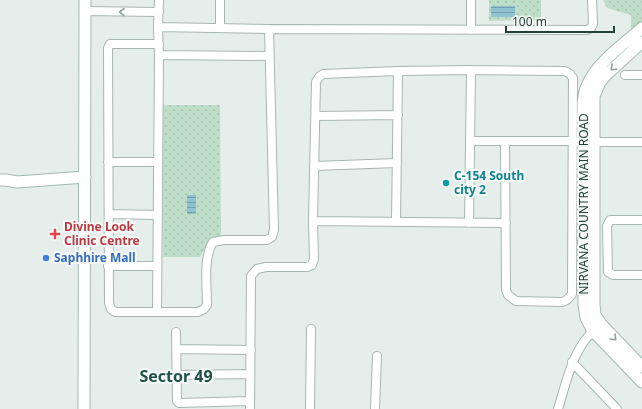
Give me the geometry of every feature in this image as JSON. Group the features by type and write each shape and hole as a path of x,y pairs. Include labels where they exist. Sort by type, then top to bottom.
{"street":[{"path":"157,312 158,0"},
{"path":"220,0 220,28"},
{"path":"471,30 472,0"},
{"path":"158,27 269,29 587,30 591,28 593,24 592,0"},
{"path":"84,409 84,6 159,12"},
{"name":"NIRVANA COUNTRY MAIN ROAD","path":"642,28 606,60 592,76 584,99 586,142 584,305 586,318 642,367"},
{"path":"159,44 110,44 108,48 108,266 109,303 111,309 115,312 198,312 204,309 207,305 209,248 213,242 224,240 267,240 272,237 274,230 269,29"},
{"name":"NIRVANA COUNTRY MAIN ROAD","path":"586,142 596,89 606,75 642,42"},
{"path":"159,55 269,56"},
{"path":"469,223 471,70"},
{"path":"176,332 178,406 181,404 250,405 251,276 257,269 266,267 307,267 312,265 314,258 313,221 316,82 323,74 471,70 565,71 570,74 586,142 572,294 569,298 562,302 516,301 508,295 506,290 505,142"},
{"path":"396,222 398,71"},
{"path":"625,75 642,75"},
{"path":"316,116 398,115"},
{"path":"470,142 642,142"},
{"path":"108,162 158,162"},
{"path":"314,166 397,163"},
{"path":"0,187 16,182 85,177"},
{"path":"0,180 16,182"},
{"path":"109,214 158,215"},
{"path":"642,220 610,220 607,226 608,272 613,275 642,275"},
{"path":"313,221 506,223"},
{"path":"108,266 157,266"},
{"path":"558,409 572,362 588,336 597,327"},
{"name":"NIRVANA COUNTRY MAIN ROAD","path":"597,327 642,382"},
{"path":"310,409 311,329"},
{"path":"176,349 251,350"},
{"path":"375,409 377,356"},
{"path":"572,362 617,409"},
{"path":"176,375 250,374"}],"green space":[{"path":"489,0 541,0 541,20 489,21"},
{"path":"603,0 642,0 642,23 631,35 631,15 607,8"},
{"path":"163,105 220,105 221,238 210,239 200,257 163,257"}],"water":[{"path":"491,6 515,6 515,17 491,17"},
{"path":"187,195 196,195 196,214 187,214"}],"place":[{"name":"C-154 South city 2","path":"446,183"},
{"name":"Divine Look Clinic Centre","path":"55,234"},
{"name":"Saphhire Mall","path":"46,258"}],"district":[{"name":"Sector 49","path":"176,376"}]}
